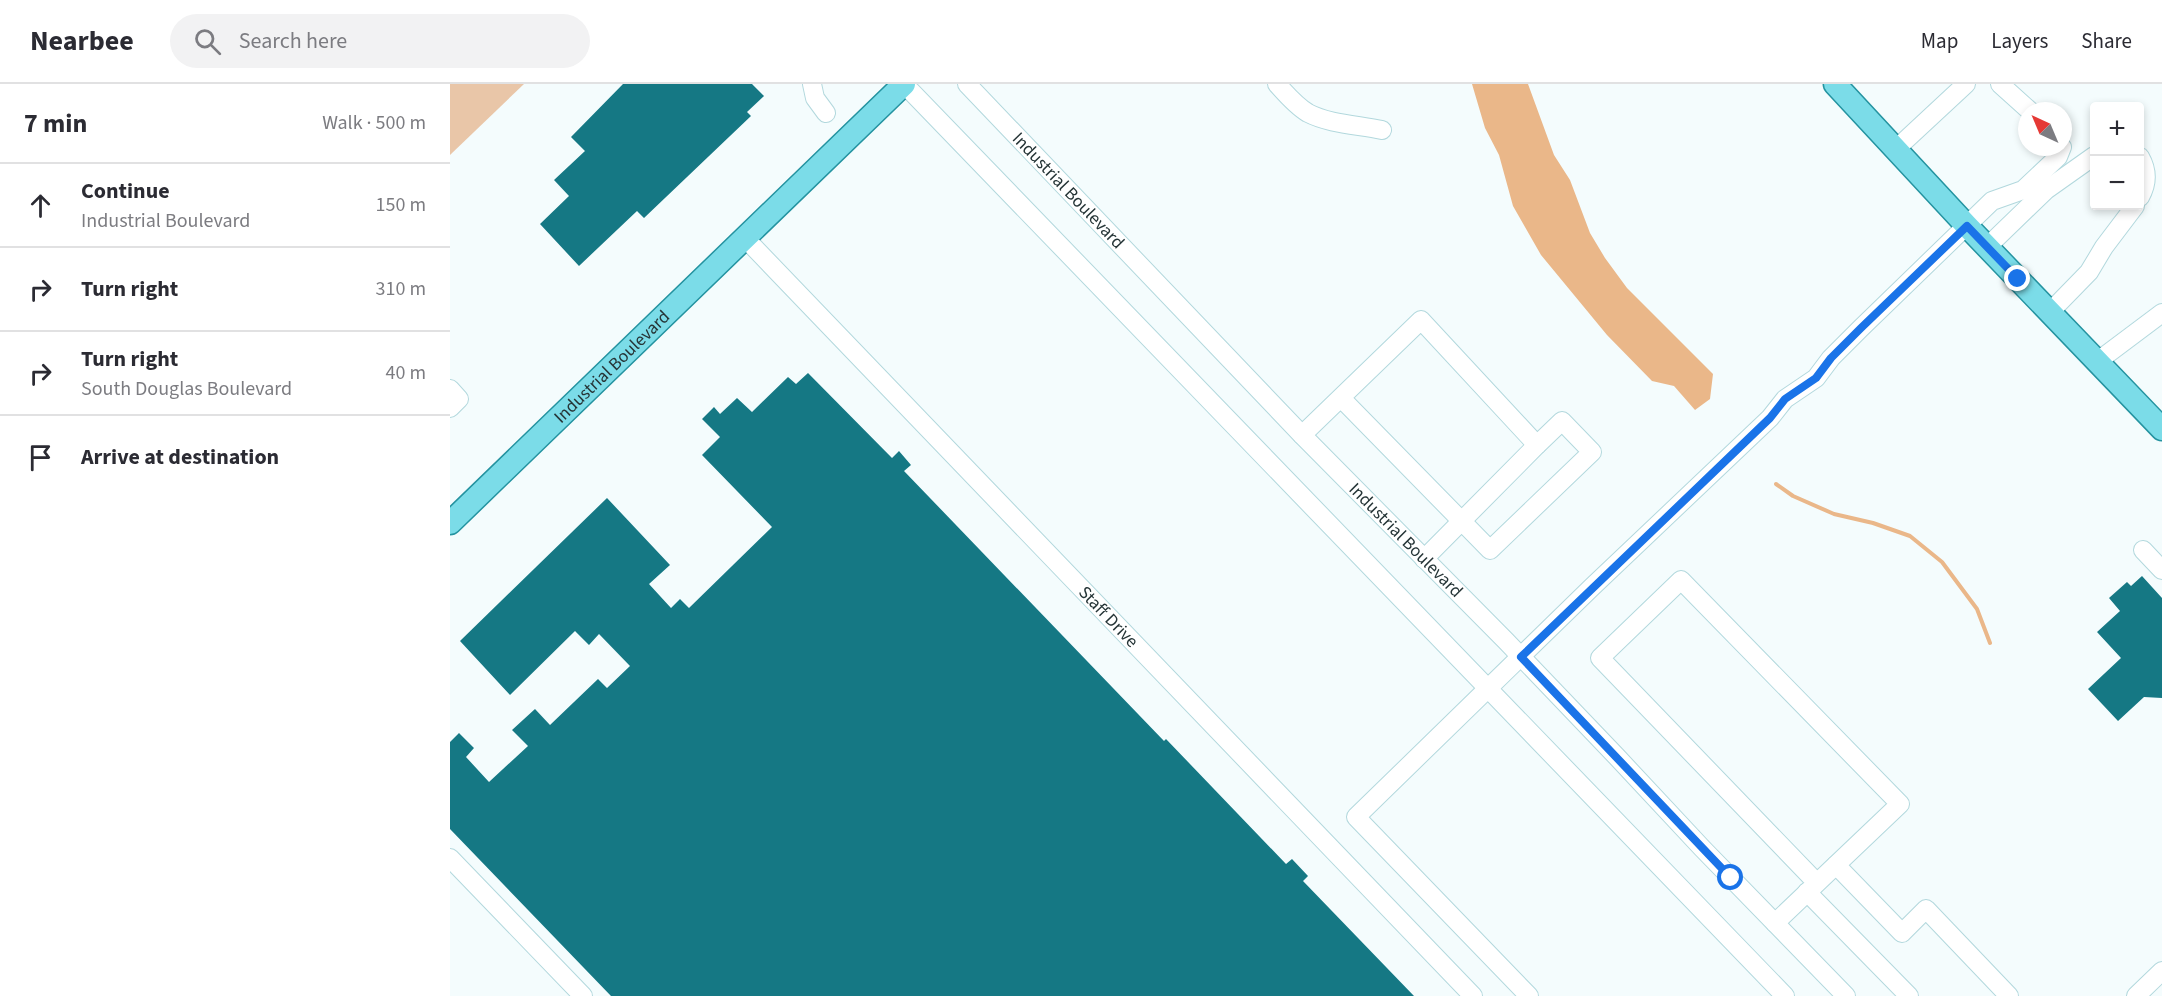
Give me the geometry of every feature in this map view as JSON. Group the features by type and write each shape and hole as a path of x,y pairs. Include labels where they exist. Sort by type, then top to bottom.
{"main road":[{"name":"Industrial Boulevard","path":"450,523 904,84"},
{"path":"1835,84 1967,226 2162,429"}],"street":[{"path":"812,84 815,98 826,113"},
{"path":"904,84 1785,996"},
{"name":"Industrial Boulevard","path":"967,84 1302,435 1521,657 1846,996"},
{"path":"1277,84 1288,97 1309,113 1330,120 1382,130"},
{"path":"1896,149 1966,84"},
{"path":"2000,84 2020,102"},
{"path":"1529,996 1360,821 1521,657 1770,418 1785,399 1816,378 1831,358 1992,201 2023,190 2058,156"},
{"path":"1987,247 2046,190 2090,159"},
{"path":"2144,165 2147,170 2144,186"},
{"path":"2050,312 2089,272 2104,247 2132,210"},
{"name":"Staff Drive","path":"745,238 1473,996"},
{"path":"2098,362 2162,313"},
{"path":"1302,435 1421,320 1537,445"},
{"path":"450,389 459,399 450,408"},
{"path":"1341,398 1462,521 1490,550 1592,452 1562,421 1537,445 1462,521 1424,559"},
{"path":"2143,550 2162,570"},
{"path":"1775,923 1812,887 1900,804 1681,580 1600,658 1812,887 1909,996"},
{"path":"450,858 584,996"},
{"path":"1836,865 1902,933 1926,909 2009,996"},
{"path":"2136,996 2162,971"}],"shaded area":[{"path":"450,84 524,84 450,155"},
{"path":"1472,84 1528,84 1554,155 1570,180 1590,233 1605,258 1627,288 1713,374 1710,399 1695,410 1674,386 1652,381 1607,335 1541,255 1513,206 1499,155 1485,128"}],"building":[{"path":"623,84 752,84 764,96 747,112 751,116 644,218 637,211 579,266 540,224 569,196 554,180 585,151 571,137"},
{"path":"808,373 892,458 899,451 911,465 904,471 1286,864 1292,859 1308,876 1303,881 1414,996 611,996 450,829 450,742 459,733 474,748 466,757 489,782 528,746 512,730 535,709 550,725 598,679 607,688 630,666 599,634 589,645 575,631 510,695 460,641 607,498 670,565 649,584 671,608 680,599 689,608 772,527 702,455 720,437 702,419 714,407 720,414 737,398 752,412 788,377 796,384"},
{"path":"2142,576 2162,598 2162,698 2144,697 2118,721 2088,689 2121,658 2097,632 2120,611 2109,598 2127,582 2131,586"}],"waterway":[{"path":"1776,484 1793,496 1834,514 1873,523 1910,536 1942,562 1977,609 1990,643"}],"route":[{"path":"1731,878 1521,657 1770,418 1791,393 1816,378 1831,358 1967,226 2018,279"}]}
